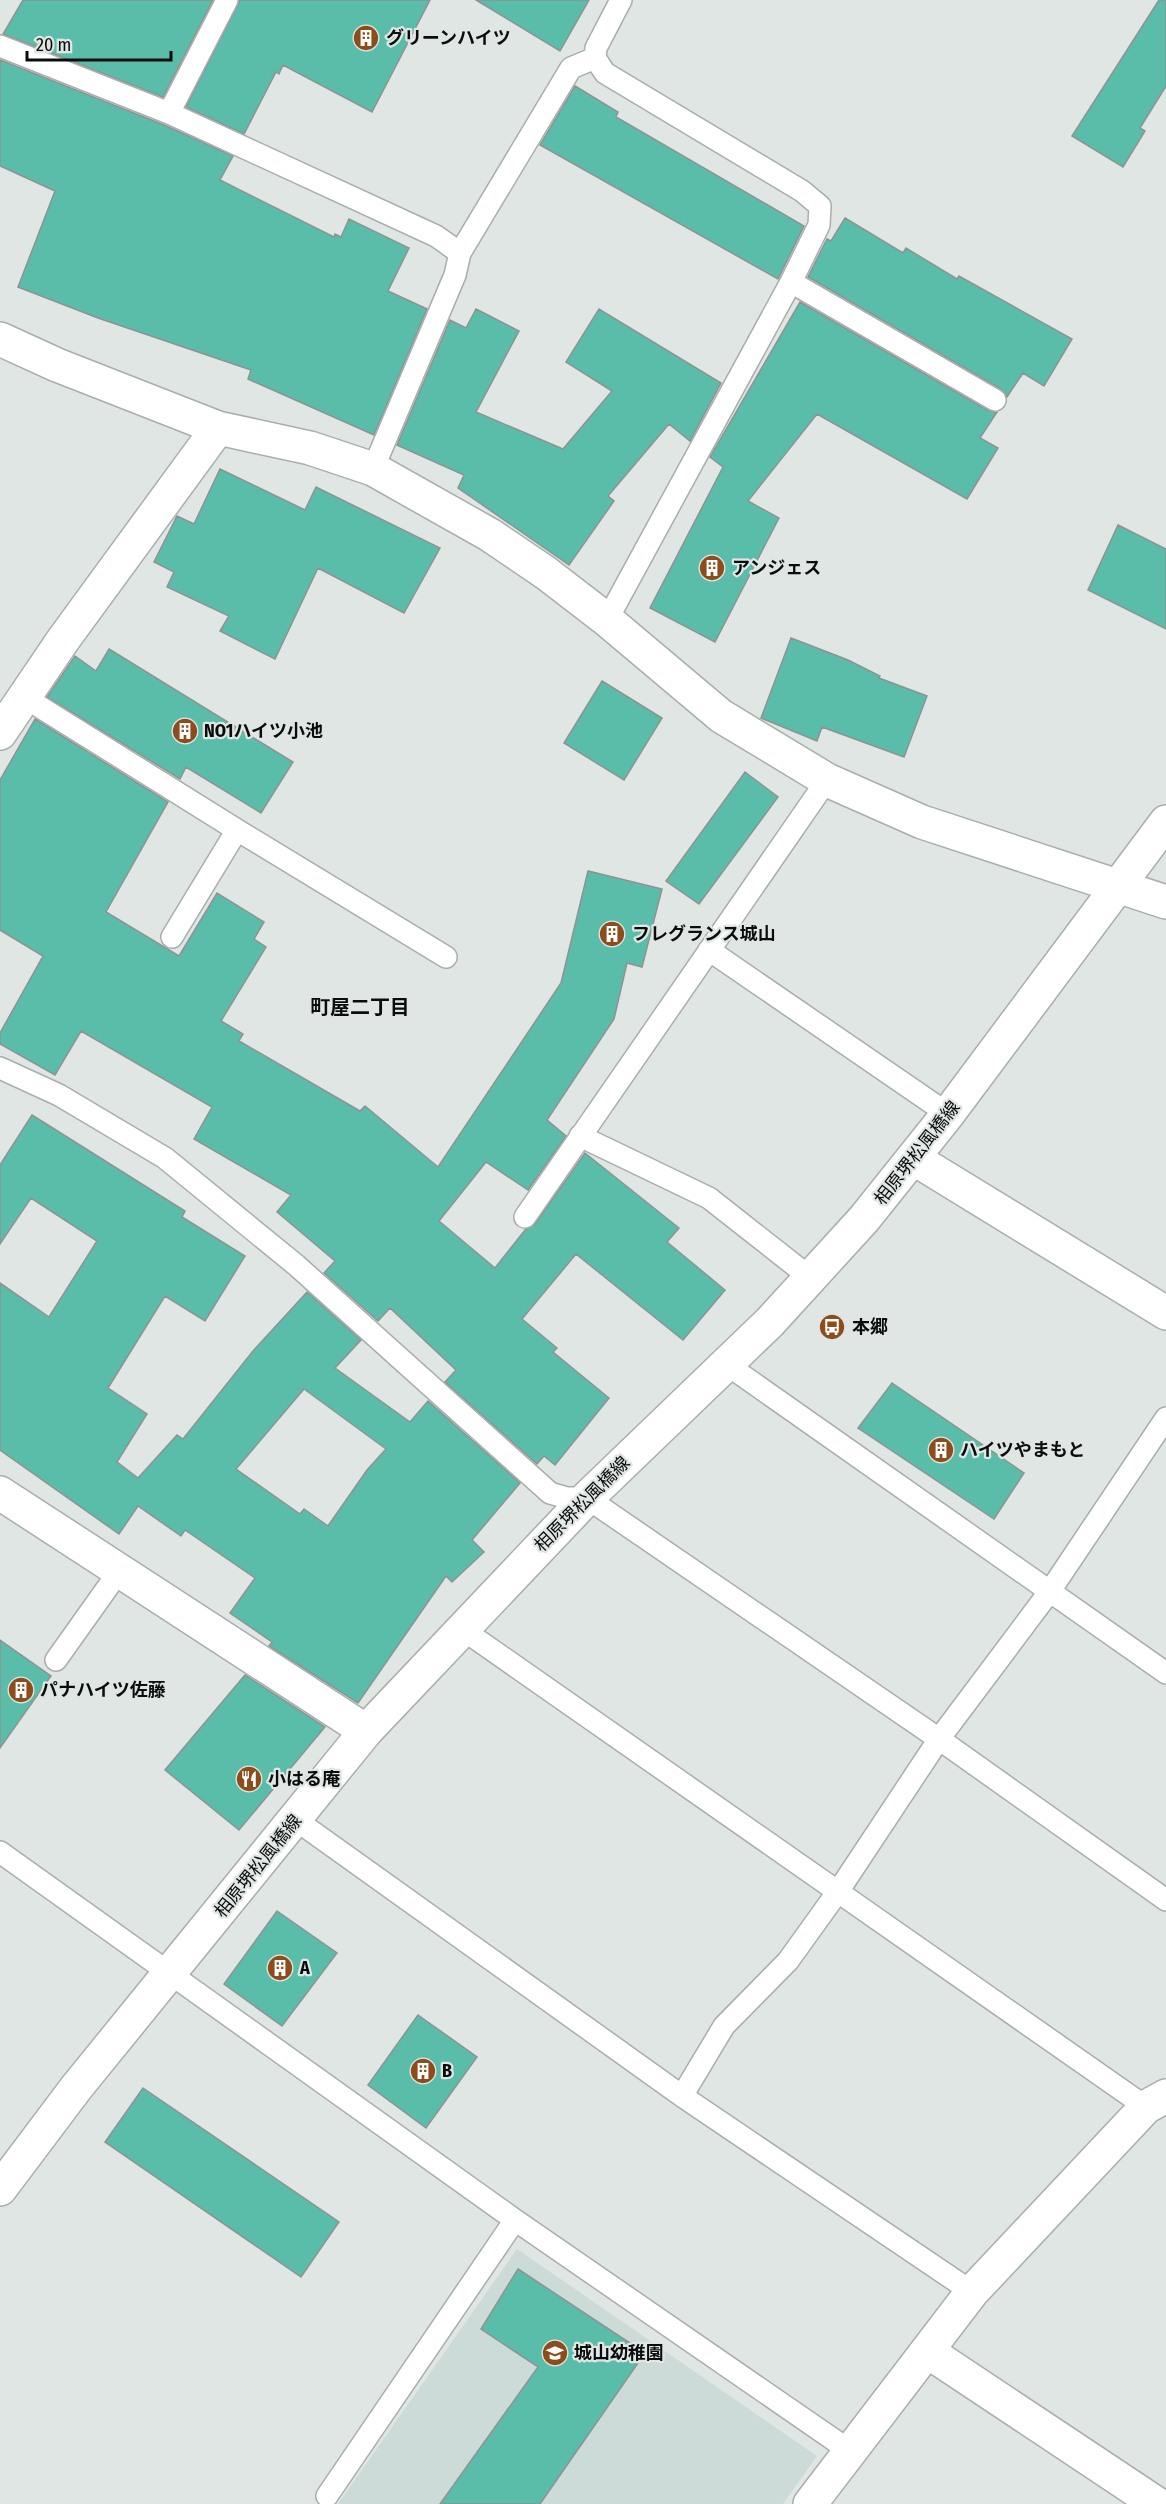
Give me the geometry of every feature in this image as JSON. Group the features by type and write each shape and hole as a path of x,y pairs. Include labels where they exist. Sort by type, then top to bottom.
{"street":[{"path":"0,339 57,365 219,428 310,448 373,469 490,535 546,573 607,620 721,716 827,780 922,822 1166,902"},
{"path":"0,733 63,640 219,428"},
{"name":"相原堺松風橋線","path":"2,2181 366,1731 586,1498 812,1279 914,1158 1166,822"},
{"path":"914,1158 1166,1313"},
{"path":"0,1493 366,1731"},
{"path":"810,2504 972,2292 1156,2102"},
{"path":"927,2351 1157,2504"}],"lane":[{"path":"169,112 227,0"},
{"path":"607,620 791,282 819,225 820,206 802,190 605,73 595,57 596,48 621,0"},
{"path":"0,46 169,112 436,236 460,253"},
{"path":"373,469 455,274 460,253 571,68 595,57"},
{"path":"791,282 995,400"},
{"path":"24,698 446,957"},
{"path":"525,1217 827,780"},
{"path":"172,937 237,830"},
{"path":"709,950 948,1114"},
{"path":"0,1068 58,1095 165,1158 296,1265 550,1493 567,1498 586,1498 939,1739 1166,1900"},
{"path":"580,1136 709,1198 812,1279"},
{"path":"726,1364 1166,1673"},
{"path":"682,2096 724,2026 788,1961 839,1890 939,1739 1050,1591 1166,1418"},
{"path":"56,1660 120,1570"},
{"path":"462,1629 839,1890 1156,2102"},
{"path":"296,1820 682,2096 972,2292"},
{"path":"0,1852 515,2220 850,2451"},
{"path":"327,2496 515,2220"}],"shaded area":[{"name":"城山幼稚園","path":"517,2249 817,2456 783,2504 338,2504"}],"building":[{"path":"23,0 213,0 163,97 3,34"},
{"path":"240,0 430,0 372,112 283,65 279,74 276,72 244,134 186,107"},
{"path":"476,0 589,0 560,51"},
{"path":"1159,0 1166,0 1166,86 1140,128 1145,131 1123,167 1072,136"},
{"path":"0,60 164,125 233,156 220,180 334,237 335,234 341,237 349,219 409,248 388,291 427,309 374,435 248,379 251,370 98,318 18,287 55,191 0,166"},
{"path":"575,86 618,112 616,117 804,226 778,279 540,145"},
{"path":"845,218 903,253 906,248 957,279 959,276 1072,339 1044,386 1023,373 1007,397 1001,389 808,277 827,239 831,241"},
{"path":"800,302 989,411 997,412 980,438 998,448 967,499 817,414 748,501 779,518 715,642 650,608 723,467 710,457"},
{"path":"476,309 519,331 476,412 563,449 612,391 566,362 599,309 721,383 690,441 669,424 608,496 614,501 569,565 458,488 464,475 397,445 450,320 466,328"},
{"path":"220,469 305,510 316,487 440,548 404,613 318,568 275,659 220,631 229,616 167,587 174,572 154,562 177,516 194,524"},
{"path":"1118,525 1166,549 1166,629 1088,590"},
{"path":"791,638 848,660 880,676 879,678 927,696 904,757 822,727 817,741 761,718"},
{"name":"NO1ハイツ小池","path":"109,649 293,762 261,813 186,767 180,779 47,697 75,656 96,671"},
{"path":"602,681 662,718 624,780 564,743"},
{"path":"35,719 168,802 106,912 179,956 217,893 264,922 254,939 266,947 221,1021 243,1034 239,1041 360,1111 365,1106 438,1167 561,983 588,871 662,889 642,967 627,963 614,1019 547,1120 566,1136 528,1190 486,1162 439,1221 495,1268 525,1230 535,1224 585,1153 679,1228 667,1242 725,1290 683,1340 576,1254 522,1319 557,1348 553,1352 609,1398 555,1465 544,1456 537,1464 445,1382 456,1370 390,1308 378,1321 324,1273 335,1261 277,1212 291,1195 194,1139 212,1107 81,1031 55,1075 0,1044 0,1033 43,956 0,930 0,780"},
{"path":"745,772 778,797 699,904 666,881"},
{"path":"32,1115 185,1211 182,1217 245,1256 205,1321 165,1296 108,1388 147,1414 117,1462 138,1478 177,1435 183,1439 253,1351 307,1292 361,1340 335,1368 410,1422 428,1401 520,1483 472,1540 484,1552 452,1582 446,1576 358,1703 269,1646 272,1642 230,1613 255,1578 185,1530 181,1536 138,1506 119,1534 0,1450 0,1283 49,1317 97,1241 31,1198 0,1244 0,1165","holes":["304,1389 386,1449 367,1470 328,1526 304,1509 300,1514 236,1469"]},
{"name":"ハイツやまもと","path":"892,1383 1024,1473 994,1519 858,1428"},
{"name":"パナハイツ佐藤","path":"0,1640 51,1676 0,1748"},
{"path":"245,1675 325,1727 239,1830 165,1770"},
{"name":"A","path":"277,1911 337,1953 282,2026 224,1984"},
{"name":"B","path":"418,2015 477,2057 426,2128 368,2085"},
{"path":"143,2088 339,2222 301,2277 105,2142"},
{"path":"518,2269 645,2353 540,2504 440,2504 538,2367 481,2329"}],"place":[{"name":"グリーンハイツ","path":"366,38"},
{"name":"アンジェス","path":"712,568"},
{"name":"NO1ハイツ小池","path":"185,731"},
{"name":"フレグランス城山","path":"612,934"},
{"name":"本郷","path":"832,1327"},
{"name":"ハイツやまもと","path":"941,1450"},
{"name":"パナハイツ佐藤","path":"21,1690"},
{"name":"小はる庵","path":"249,1779"},
{"name":"A","path":"280,1968"},
{"name":"B","path":"423,2071"},
{"name":"城山幼稚園","path":"555,2353"}],"district":[{"name":"町屋二丁目","path":"360,1007"}]}
